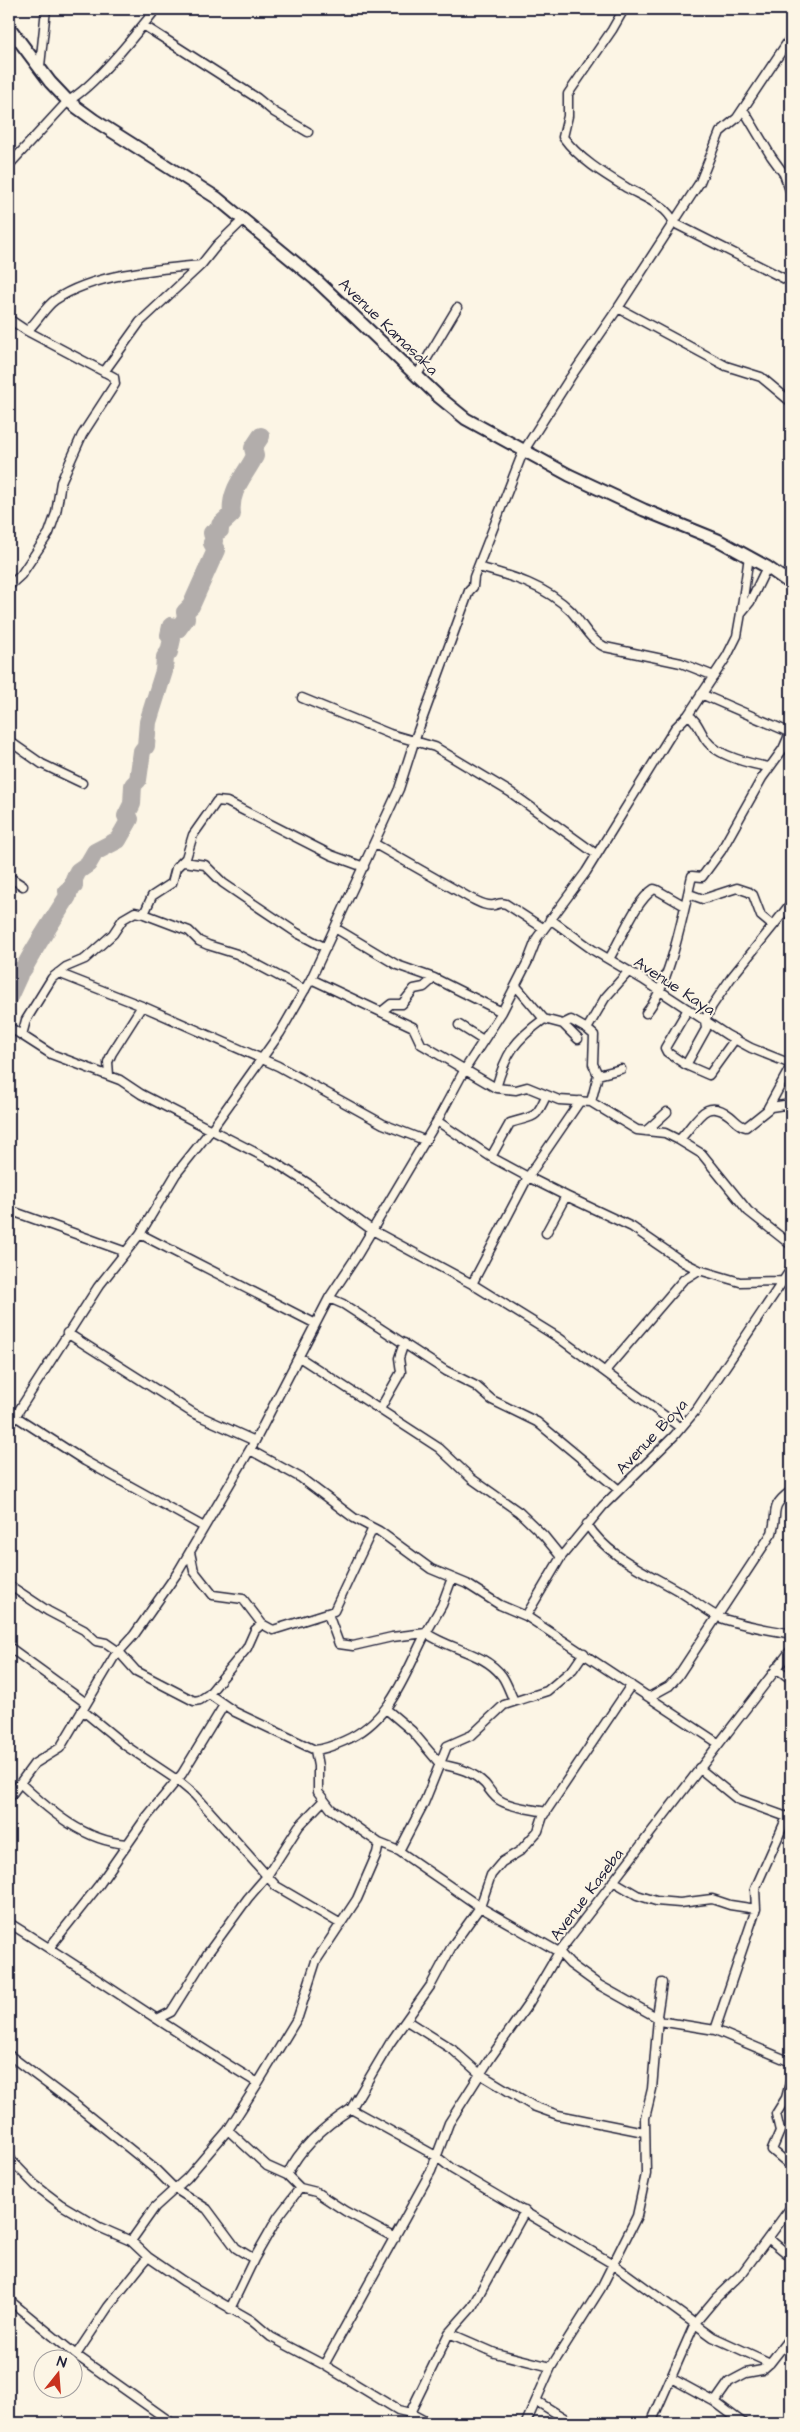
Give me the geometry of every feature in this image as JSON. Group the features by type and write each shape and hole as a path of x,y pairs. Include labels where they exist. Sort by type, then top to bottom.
{"street":[{"path":"40,66 46,9"},
{"path":"9,165 68,101 87,86 156,9"},
{"path":"624,9 608,38 568,94 568,116 563,137 574,151 594,167 668,213 674,223 791,282"},
{"path":"785,9 791,11"},
{"path":"143,25 257,98 274,112 308,132"},
{"name":"Avenue Kamasaka","path":"9,27 68,101 94,120 217,198 315,279 444,401 466,419 523,452 636,506 718,540 749,556 788,581"},
{"path":"9,1426 98,1287 140,1234 176,1174 262,1060 305,990 399,790 415,739 478,567 523,452 579,363 618,308 700,182 718,135 722,129 732,124 791,37"},
{"path":"743,109 770,156 784,174 791,193"},
{"path":"791,201 791,213"},
{"path":"104,372 140,322 201,264 243,220"},
{"path":"27,331 39,320 52,302 76,290 116,277 201,264"},
{"path":"417,375 457,308"},
{"path":"618,308 726,366 761,377 791,402"},
{"path":"9,586 21,576 49,533 56,513 61,482 82,435 115,384 114,377 10,323"},
{"path":"9,1798 15,1786 34,1764 60,1748 119,1652 134,1636 178,1572 255,1441 299,1357 314,1323 437,1121 465,1069 502,1012 544,928 576,887 649,774 671,735 688,715 733,646 741,613 749,556"},
{"path":"478,567 525,582 551,593 572,612 596,642 605,647 674,662 714,676"},
{"path":"741,613 750,602 767,567"},
{"path":"788,581 791,569"},
{"path":"646,1013 660,992 689,894 692,876 702,877 721,851 769,767 783,750 791,733 701,694"},
{"path":"302,698 390,734 408,740 415,739 435,747 510,792 596,854"},
{"path":"688,715 696,723 707,742 713,747 750,764 769,767"},
{"path":"9,741 42,764 82,783"},
{"path":"144,914 152,896 172,883 176,868 184,862 193,835 213,804 222,801 331,855 364,867"},
{"path":"375,844 470,898 487,905 500,902 506,904 544,928"},
{"path":"184,862 205,865 223,883 297,932 326,948"},
{"path":"9,877 23,886"},
{"path":"689,894 703,899 738,888 749,892 753,895 761,916 773,926"},
{"path":"609,959 638,907 650,891 657,890 685,906"},
{"path":"686,1065 706,1029 705,1020 712,1006 731,978 791,903"},
{"path":"22,1036 26,1020 37,1001 58,973 85,959 113,934 123,919 135,912 189,932 199,941 208,945 237,954 305,990"},
{"name":"Avenue Kaya","path":"550,920 735,1039 791,1065"},
{"path":"335,928 397,965 434,978 502,1012"},
{"path":"588,1029 605,998 629,971"},
{"path":"58,973 142,1006 278,1066 391,1127 424,1140"},
{"path":"381,1012 391,1004 402,1004 414,989 424,986 434,978"},
{"path":"311,979 413,1027 421,1044 496,1088 516,1090 528,1087 546,1096 570,1102 591,1102 637,1130 665,1133 679,1140 702,1154 748,1211 791,1245"},
{"path":"516,986 544,1019 563,1024 578,1039"},
{"path":"109,1074 108,1062 112,1053 142,1006"},
{"path":"696,1015 712,1006"},
{"path":"688,1009 665,1048 667,1052 686,1065 710,1075 735,1039"},
{"path":"496,1088 511,1048 528,1030 544,1019"},
{"path":"563,1024 571,1020 588,1029 594,1035 593,1064 598,1075 591,1102"},
{"path":"460,1025 483,1040"},
{"path":"9,1027 66,1061 109,1074 276,1163 309,1184 372,1230 472,1284 559,1338 681,1428"},
{"path":"679,1140 701,1112 709,1109 716,1109 729,1115 741,1126 751,1125 768,1109 791,1065"},
{"path":"598,1075 621,1069"},
{"path":"491,1156 510,1123 532,1118 537,1114 546,1096"},
{"path":"472,1284 528,1177 580,1101"},
{"path":"768,1109 791,1104"},
{"path":"646,1131 667,1112"},
{"path":"437,1121 491,1156 528,1177 632,1227 683,1262 699,1270 740,1282 782,1281"},
{"path":"546,1233 566,1196"},
{"path":"9,1210 126,1252"},
{"path":"140,1234 314,1323"},
{"name":"Avenue Boya","path":"526,1616 561,1556 619,1490 681,1428 697,1409 791,1268"},
{"path":"605,1371 683,1280 699,1270"},
{"path":"329,1298 343,1304 446,1371 476,1386 499,1404 537,1422 619,1490"},
{"path":"67,1333 193,1414 255,1441"},
{"path":"380,1409 401,1372 398,1358 404,1343"},
{"path":"299,1357 439,1448 472,1479 519,1512 544,1536 561,1556"},
{"path":"15,1416 93,1466 204,1527"},
{"path":"250,1450 301,1478 354,1518 373,1528 432,1569 467,1584 500,1605 526,1616 718,1743"},
{"path":"649,1697 669,1686 678,1676 772,1533 775,1525 774,1510 791,1490"},
{"path":"588,1524 598,1540 626,1560 718,1616 749,1627 791,1634"},
{"path":"190,1552 194,1571 213,1595 243,1599 262,1624 273,1630 328,1614 336,1608 373,1528"},
{"path":"178,1572 194,1571"},
{"path":"209,1694 224,1706 315,1750 325,1749 352,1737 372,1725 386,1709 399,1688 442,1604 452,1578"},
{"path":"9,1585 48,1611 84,1630 96,1641 106,1643 119,1652 136,1671 187,1699 200,1700 209,1694 247,1648 255,1630 262,1624"},
{"path":"328,1614 339,1644 353,1646 392,1637 426,1633 436,1640 484,1659 503,1677 514,1701"},
{"path":"9,1647 84,1707 126,1746 177,1780 195,1795 284,1892 340,1924"},
{"name":"Avenue Kaseba","path":"791,1650 742,1717 718,1743 559,1952 577,1970 628,2002 658,2018 715,2030 791,2062"},
{"path":"399,1851 424,1803 447,1746 472,1735 504,1705 530,1698 547,1690 573,1669 584,1654"},
{"path":"776,1668 791,1679"},
{"path":"287,2175 308,2142 351,2108 390,2042 407,2021 431,1985 452,1946 480,1907 491,1875 502,1862 520,1851 538,1831 546,1812 631,1685"},
{"path":"48,1948 94,1892 127,1844 196,1754 224,1706"},
{"path":"386,1709 412,1731 440,1764 463,1768 484,1783 498,1800 509,1805 546,1812"},
{"path":"315,1750 318,1766 317,1784 323,1801 331,1810 379,1843 399,1851 480,1907 559,1952 529,2003 449,2123 431,2171 324,2365"},
{"path":"700,1768 737,1799 789,1816 755,1890 756,1909 715,2030"},
{"path":"15,1786 91,1836 108,1843 127,1844"},
{"path":"157,2019 171,2012 208,1953 248,1898 268,1876 299,1826 311,1811 323,1801"},
{"path":"132,2241 155,2207 187,2178 228,2130 258,2083 298,2017 316,1961 359,1894 377,1853 379,1843"},
{"path":"614,1882 656,1901 680,1903 712,1900 756,1909"},
{"path":"9,1923 258,2083"},
{"path":"526,2423 538,2402 551,2367 601,2288 627,2238 642,2199 647,2156 644,2132 645,2118 653,2084 662,1983"},
{"path":"407,2021 452,2050 480,2074 533,2106 558,2115 644,2132"},
{"path":"9,2055 78,2107 156,2170 174,2188 207,2209 215,2216 236,2248 254,2259"},
{"path":"791,2079 786,2098 776,2114 780,2131 772,2150 791,2166"},
{"path":"351,2108 436,2156 452,2169 613,2264 713,2337 770,2363"},
{"path":"228,2130 267,2166 287,2175 300,2188 316,2192 344,2211 395,2238"},
{"path":"9,2158 35,2185 60,2204 100,2228 132,2241 148,2257 230,2309 251,2320 270,2337 324,2365 398,2410 410,2413 429,2423"},
{"path":"230,2309 254,2259 278,2217 300,2188"},
{"path":"651,2423 695,2323 716,2298 743,2272 791,2207"},
{"path":"410,2413 449,2333 472,2307 525,2211"},
{"path":"768,2238 791,2257"},
{"path":"79,2350 108,2307 148,2257"},
{"path":"9,2300 70,2350"},
{"path":"449,2333 495,2353 551,2367"},
{"path":"715,2402 730,2382 746,2373 762,2370 770,2363 791,2336"},
{"path":"82,2359 172,2423"},
{"path":"671,2378 715,2402 743,2423"},
{"path":"538,2402 572,2423"}],"waterway":[{"path":"9,997 19,975 18,971 24,968 68,896 67,891 74,886 74,879 78,871 88,864 95,852 118,840 130,819 126,816 132,804 133,785 138,780 142,751 146,746 148,722 164,671 165,657 169,652 172,639 169,635 171,626 178,629 186,618 185,612 191,606 216,550 212,543 214,541 212,533 220,530 220,525 232,514 235,490 255,456 253,448 261,436"}]}
